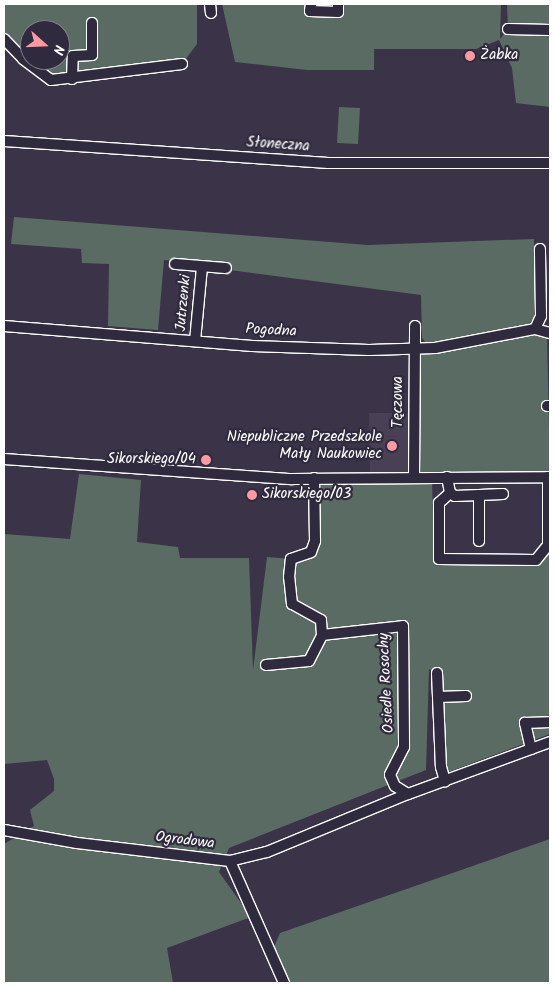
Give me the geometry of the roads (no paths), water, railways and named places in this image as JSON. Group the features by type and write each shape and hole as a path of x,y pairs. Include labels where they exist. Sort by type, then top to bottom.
{"street":[{"path":"311,4 310,12 338,12 338,4"},
{"path":"72,79 73,56 92,55 92,23"},
{"path":"508,29 550,30"},
{"path":"4,39 46,77 58,81 182,64"},
{"name":"Słoneczna","path":"4,141 328,163 550,163"},
{"path":"540,249 545,277 541,316 535,328 549,333"},
{"name":"Jutrzenki","path":"175,264 226,268"},
{"name":"Jutrzenki","path":"195,341 202,267"},
{"name":"Pogodna","path":"4,326 286,348 414,350 492,339 535,328"},
{"name":"Tęczowa","path":"414,478 415,326"},
{"path":"4,459 125,469 314,478 549,477 549,545 536,560 439,559 439,503 450,493 503,494"},
{"path":"447,477 450,493"},
{"path":"266,665 309,661 322,635 321,620 292,604 289,577 291,559 311,552 315,541 314,478"},
{"path":"479,495 480,541"},
{"name":"Osiedle Rosochy","path":"322,635 403,626 404,747 390,775 395,786 408,794"},
{"path":"437,673 441,767 445,781"},
{"path":"438,697 466,696"},
{"path":"531,750 525,723 550,722"},
{"path":"230,861 267,852 408,794 550,742"},
{"name":"Ogrodowa","path":"4,830 77,843 230,861 284,983"}],"place":[{"name":"Żabka","path":"470,56"},
{"name":"Niepubliczne Przedszkole Mały Naukowiec","path":"392,446"},
{"name":"Sikorskiego/04","path":"206,460"},
{"name":"Sikorskiego/03","path":"252,495"}]}
